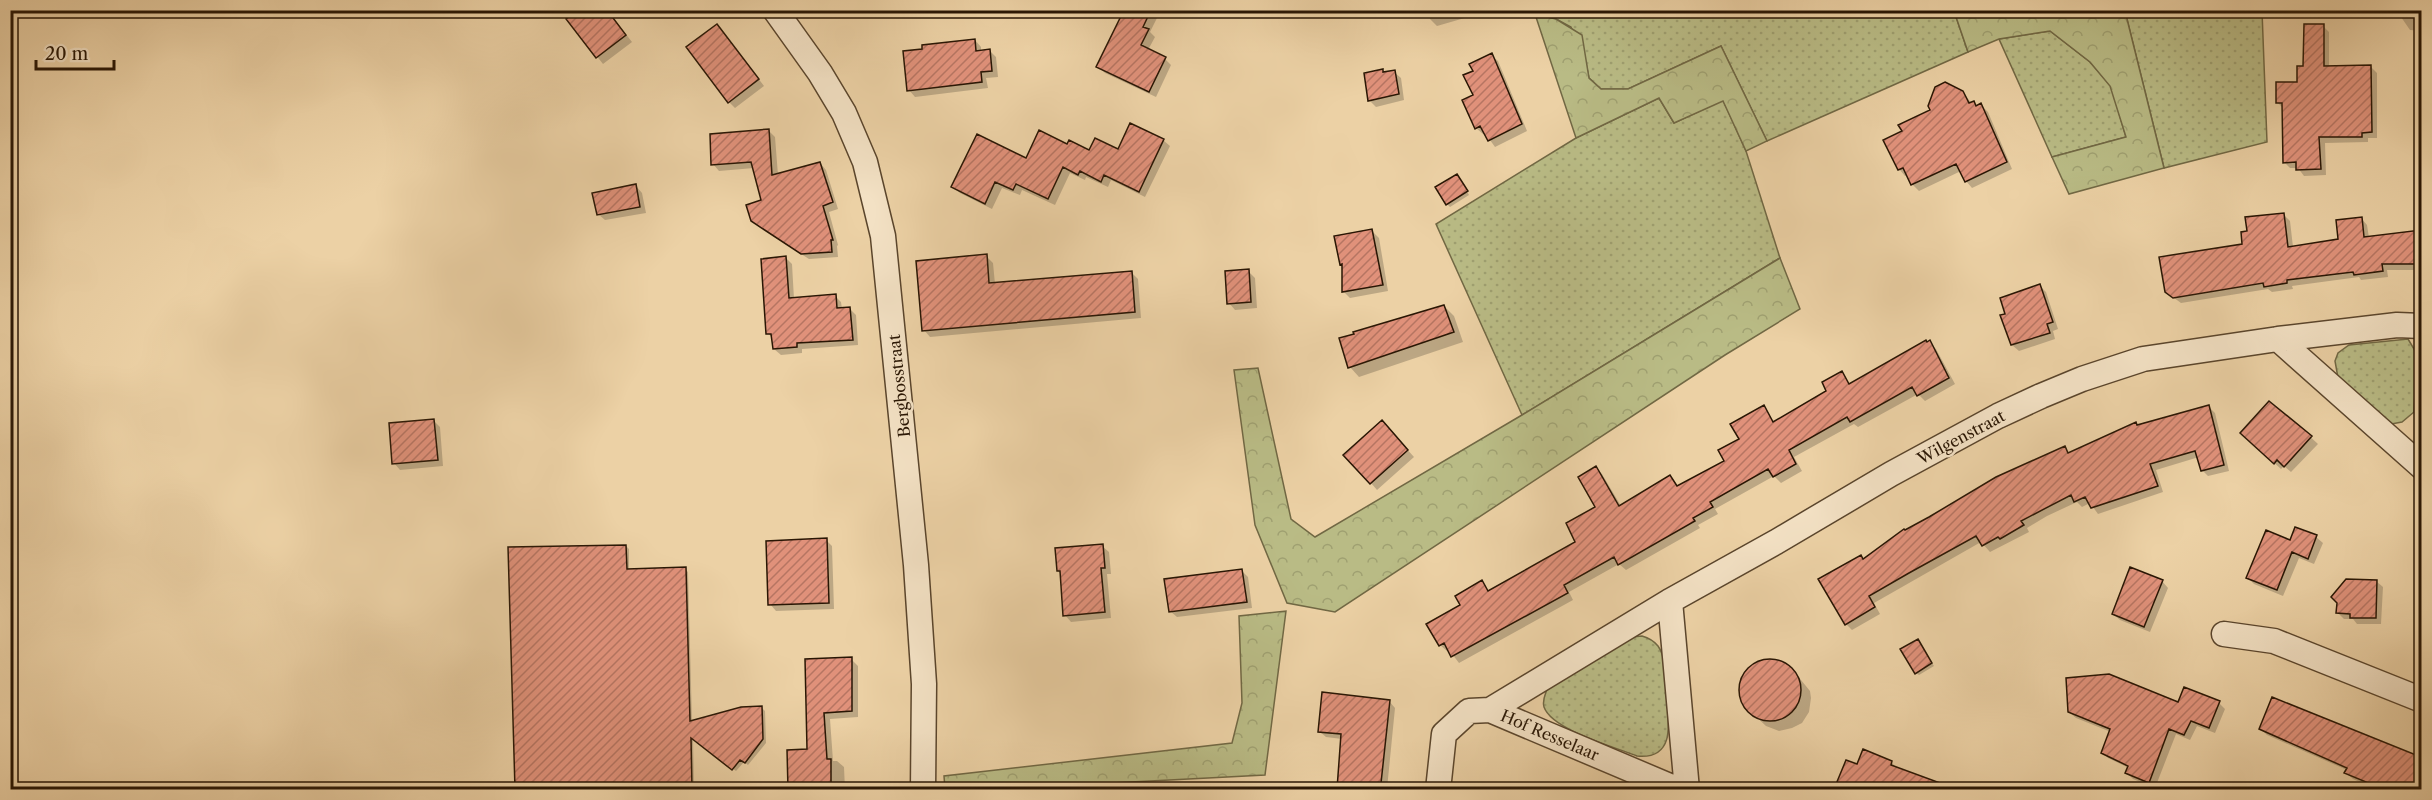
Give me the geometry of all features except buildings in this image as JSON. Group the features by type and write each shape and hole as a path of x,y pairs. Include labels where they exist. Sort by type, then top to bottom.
{"street":[{"name":"Bergbosstraat","path":"775,10 820,73 844,113 865,162 883,236 916,558 924,684 923,789"},
{"name":"Wilgenstraat","path":"1490,710 1670,601 1891,474 1998,416 2082,379 2143,359 2278,339 2397,326 2421,326"},
{"path":"2278,339 2421,467"},
{"path":"1670,601 1687,789"},
{"path":"2224,634 2274,640 2421,700"},
{"name":"Hof Resselaar","path":"1438,789 1444,734 1469,711 1490,710 1678,789"}],"green space":[{"path":"1535,11 1954,11 1968,52 1767,141 1721,46 1628,89 1601,89 1589,78 1586,63 1571,27 1556,19 1535,14"},
{"path":"1954,11 2125,11 2164,168 2069,194 2052,157 2126,137 2110,86 2090,62 2050,31 1999,39 1968,52"},
{"path":"2125,11 2262,11 2267,142 2164,168"},
{"path":"1535,14 1556,19 1582,35 1589,78 1601,89 1628,89 1721,46 1767,141 1746,151 1723,101 1674,123 1659,98 1576,138"},
{"path":"2050,31 2090,62 2111,86 2126,137 2052,157 1999,39"},
{"path":"1659,98 1674,123 1723,100 1746,151 1780,258 1522,415 1436,224 1576,138"},
{"path":"1780,258 1800,309 1725,355 1335,612 1287,603 1255,525 1234,370 1258,368 1291,519 1315,537 1522,415"},
{"path":"2408,339 2417,354 2414,412 2402,422 2386,425 2338,378 2335,361 2338,353 2349,345"},
{"path":"1286,611 1265,775 997,789 945,789 944,776 1232,743 1242,703 1239,616"},
{"path":"1642,636 1658,646 1664,662 1669,725 1665,744 1659,751 1650,755 1637,756 1571,730 1549,715 1543,705 1547,689 1632,637"}]}
